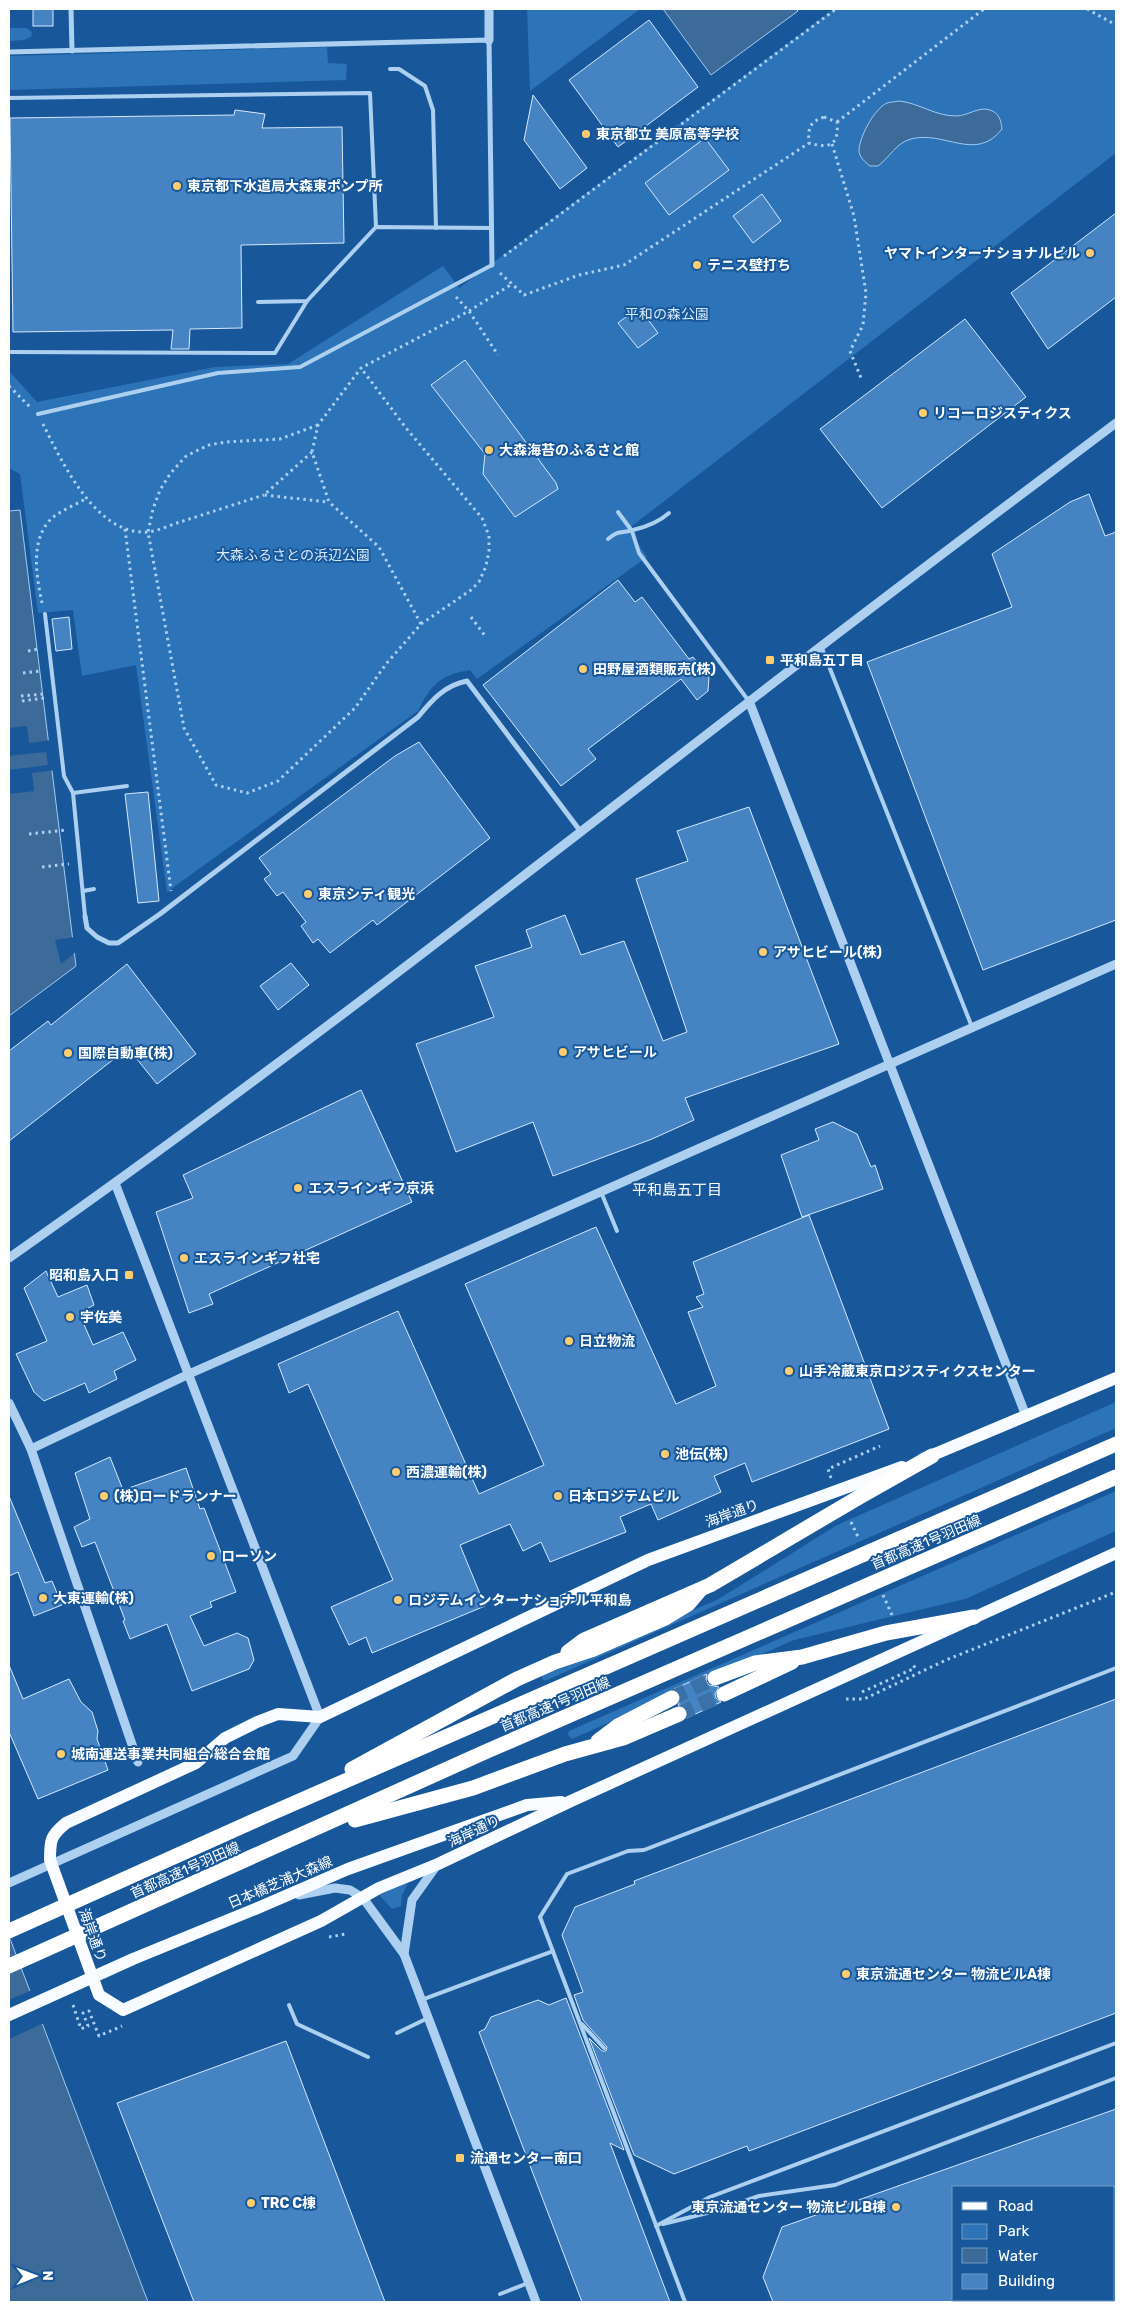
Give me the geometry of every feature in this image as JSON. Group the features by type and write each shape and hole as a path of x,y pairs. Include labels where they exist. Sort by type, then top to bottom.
{"highway":[{"name":"首都高速1号羽田線","path":"9,1931 299,1800 1116,1444"},
{"path":"299,1800 517,1679 555,1662 584,1640 700,1590 932,1456"},
{"name":"首都高速1号羽田線","path":"9,1966 313,1831 485,1752 1116,1478"},
{"path":"715,1678 755,1663 802,1656 886,1633 974,1617"},
{"path":"724,1694 802,1656"},
{"path":"593,1745 618,1726 672,1698"},
{"path":"313,1831 473,1788 593,1745 623,1738 680,1714"}],"main road":[{"path":"1026,1416 1116,1378"},
{"name":"海岸通り","path":"1026,1416 932,1456 648,1560 320,1717 278,1714 235,1732 196,1763 66,1824 54,1833 50,1842 50,1860 99,1995 123,2010 322,1921 379,1888 438,1864 571,1801 819,1690 1114,1554"},
{"name":"日本橋芝浦大森線","path":"9,2015 134,1959 348,1869 527,1805 571,1801"}],"street":[{"path":"71,9 72,51"},
{"path":"489,9 492,265"},
{"path":"9,52 489,40"},
{"path":"9,1258 115,1183 581,832 749,701 1116,422"},
{"path":"85,916 87,928 97,937 109,943 118,943 173,904 418,717 434,698 454,683 467,681 581,832"},
{"path":"749,701 888,1064 1026,1416"},
{"path":"31,1449 189,1374 1116,964"},
{"path":"9,1883 293,1756 320,1717 115,1183"},
{"path":"9,1403 31,1449 138,1762"},
{"path":"404,1954 412,1900 438,1864"},
{"path":"281,1898 335,1888 350,1890 363,1898 404,1954 536,2302"}],"lane":[{"path":"390,69 399,69 425,86 433,110 436,228"},
{"path":"9,98 370,93 376,227 308,301 275,353 9,352"},
{"path":"376,227 492,228"},
{"path":"38,414 218,373 300,367 492,265"},
{"path":"258,302 308,301"},
{"path":"618,512 632,531 639,553 749,701"},
{"path":"608,538 618,531 632,531 663,518 669,513"},
{"path":"45,614 64,776 73,793 85,916"},
{"path":"821,646 972,1027"},
{"path":"73,793 127,786"},
{"path":"82,891 94,889"},
{"path":"600,1192 617,1231"},
{"path":"685,2302 540,1917 567,1874 628,1851 644,1850 1116,1668"},
{"path":"421,2000 552,1951"},
{"path":"289,2005 297,2024 368,2057"},
{"path":"397,2033 428,2018"},
{"path":"579,2021 604,2048"},
{"path":"656,2226 710,2197 1116,2043"},
{"path":"656,2226 719,2210 759,2196 836,2185 1116,2078"},
{"path":"500,2294 529,2283"}],"path":[{"path":"836,9 492,265 524,296 579,275 624,265 809,143 824,147 832,144 837,137 837,122"},
{"path":"837,122 984,9"},
{"path":"1088,9 1116,25"},
{"path":"809,143 808,129 814,120 824,117 837,122"},
{"path":"832,144 854,216 866,293 863,325 850,351 861,378"},
{"path":"421,624 379,547 329,502 312,452 318,425 362,368 469,311 512,284"},
{"path":"448,289 469,311 498,355"},
{"path":"318,425 275,440 226,442 209,445 185,457 176,466 160,490 148,532 184,728 216,785 247,793 278,781 356,708 386,664 421,624 476,587 486,566 489,536 482,518 406,428 362,368"},
{"path":"9,386 38,414 64,467 87,498 114,524 125,529 148,532 264,495 329,502"},
{"path":"264,495 312,452"},
{"path":"45,614 36,558 41,532 54,516 87,498"},
{"path":"125,529 173,904"},
{"path":"471,617 485,636"},
{"path":"23,673 51,671"},
{"path":"21,696 54,695"},
{"path":"22,701 54,695"},
{"path":"29,834 76,829"},
{"path":"42,867 80,863"},
{"path":"828,1469 880,1446"},
{"path":"846,1699 864,1699 946,1660 1116,1592"},
{"path":"862,1692 915,1668"},
{"path":"73,2005 81,2029 88,2026 83,2013"}],"green space":[{"path":"527,9 640,9 530,91"},
{"path":"834,9 1116,9 1116,153 628,529 647,557 477,679 470,670 451,675 438,682 418,711 167,892 136,665 82,676 73,610 38,613 20,474 9,468 9,371 37,402 215,367 288,364 443,266 459,288"},
{"path":"9,28 27,28 32,32 31,37 24,40 9,41"},
{"path":"327,47 328,63 347,64 346,80 9,90 9,56"},
{"path":"1116,1402 1116,1428 545,1681 542,1679 542,1674 717,1600 837,1525"},
{"path":"1116,1491 1116,1531 965,1599 794,1640 572,1739 568,1735 569,1731"},
{"path":"408,1883 402,1895 401,1906 392,1909 380,1896 381,1893"}],"water":[{"path":"663,9 796,9 798,11 711,75"},
{"path":"899,101 934,112 956,116 982,109 990,110 999,117 1002,129 992,139 981,144 970,145 923,137 911,139 897,147 878,166 870,166 859,153 865,131 882,106"},
{"path":"20,510 76,966 9,1016 9,511"},
{"path":"9,1936 148,2302 9,2302"}],"pier":[{"path":"27,726 29,743 51,740 55,770 32,773 34,791 9,794 9,770 48,765 46,752 9,756 9,728"},
{"path":"75,937 77,951 61,964 55,940"},
{"path":"32,1990 44,2023 9,2039 9,2000"}],"building":[{"path":"33,9 53,9 53,26 33,26"},
{"path":"649,20 698,87 618,147 569,80"},
{"path":"533,95 587,168 560,189 524,140"},
{"name":"東京都下水道局大森東ポンプ所","path":"235,110 265,114 262,128 342,127 344,243 241,245 242,328 190,329 189,349 171,349 173,330 13,332 10,118 234,115"},
{"path":"705,138 729,170 669,215 645,183"},
{"path":"762,194 781,221 753,243 733,216"},
{"name":"ヤマトインターナショナルビル","path":"1116,213 1116,297 1048,349 1011,293"},
{"path":"639,307 658,333 638,348 618,323"},
{"name":"リコーロジスティクス","path":"965,319 1026,397 882,508 820,429"},
{"path":"465,360 556,483 558,489 515,517 483,474 485,454 431,385"},
{"path":"1089,494 1105,536 1116,532 1116,920 983,970 867,662 1012,607 992,554 1070,502"},
{"name":"田野屋酒類販売(株)","path":"618,580 635,602 642,597 689,659 693,657 709,677 708,691 697,700 681,679 588,749 596,759 561,786 483,685"},
{"path":"69,617 72,649 56,651 52,619"},
{"path":"419,742 490,838 377,925 373,920 330,953 318,939 313,943 301,926 306,922 283,892 277,896 264,879 271,874 259,858 395,756"},
{"path":"148,792 159,901 138,903 125,794"},
{"path":"749,807 839,1044 685,1098 694,1120 652,1139 553,1176 533,1122 456,1152 416,1044 494,1017 475,966 532,947 526,930 565,915 581,955 624,941 663,1041 687,1032 636,879 688,861 677,831"},
{"path":"291,963 309,985 278,1010 260,986"},
{"name":"国際自動車(株)","path":"127,964 196,1054 157,1084 128,1048 9,1141 9,1051 48,1021 51,1025"},
{"name":"エスラインギフ京浜","path":"361,1090 412,1202 209,1294 213,1304 189,1313 156,1212 193,1198 183,1175"},
{"path":"833,1122 857,1134 871,1167 875,1165 883,1189 802,1217 781,1155 819,1140 815,1129"},
{"path":"809,1215 889,1429 752,1482 745,1463 714,1476 721,1492 658,1520 651,1504 620,1517 626,1532 550,1562 541,1542 523,1551 510,1524 460,1545 485,1606 372,1653 366,1637 349,1645 331,1607 393,1580 308,1384 289,1393 278,1364 398,1311 479,1494 544,1465 465,1284 596,1227 676,1404 716,1386 688,1312 703,1307 696,1297 704,1294 693,1262"},
{"path":"46,1271 58,1297 87,1285 94,1305 79,1313 93,1345 123,1332 136,1360 114,1371 117,1379 89,1393 85,1383 44,1401 34,1392 16,1354 47,1341 24,1288"},
{"path":"110,1457 123,1490 186,1468 200,1509 204,1508 236,1592 210,1602 212,1607 190,1616 204,1646 237,1633 248,1638 254,1660 249,1669 192,1691 167,1624 130,1639 123,1621 125,1620 95,1542 82,1547 74,1527 90,1519 75,1473"},
{"path":"9,1496 45,1583 52,1581 62,1605 34,1616 18,1572 9,1576"},
{"name":"城南運送事業共同組合 総合会館","path":"9,1665 23,1699 69,1679 81,1702 92,1712 98,1731 97,1739 108,1770 38,1799 9,1732"},
{"path":"707,1674 706,1681 709,1685 719,1687 715,1694 716,1698 721,1702 687,1718 687,1710 684,1706 678,1705 681,1699 680,1694 674,1689"},
{"name":"東京流通センター 物流ビルA棟","path":"1116,1699 1116,2013 749,2151 747,2146 674,2174 634,2155 589,2038 602,2051 606,2051 607,2047 583,2020 574,1995 583,1992 562,1935 575,1907 635,1884 634,1881"},
{"path":"566,1998 624,2150 610,2143 670,2302 582,2302 479,2032 485,2029 491,2017 538,2000 549,2005"},
{"name":"TRC C棟","path":"286,2041 385,2302 194,2302 117,2103"},
{"name":"東京流通センター 物流ビルB棟","path":"1116,2109 1116,2187 952,2186 952,2301 954,2302 773,2302 763,2277 782,2227"}],"tunnel":[{"path":"672,1698 715,1678"},
{"path":"679,1714 724,1694"}],"place":[{"name":"東京都立 美原高等学校","path":"586,134"},
{"name":"東京都下水道局大森東ポンプ所","path":"177,186"},
{"name":"ヤマトインターナショナルビル","path":"1090,253"},
{"name":"テニス壁打ち","path":"697,265"},
{"name":"リコーロジスティクス","path":"923,413"},
{"name":"大森海苔のふるさと館","path":"489,450"},
{"name":"平和島五丁目","path":"770,660"},
{"name":"田野屋酒類販売(株)","path":"583,669"},
{"name":"東京シティ観光","path":"308,894"},
{"name":"アサヒビール(株)","path":"763,952"},
{"name":"アサヒビール","path":"563,1052"},
{"name":"国際自動車(株)","path":"68,1053"},
{"name":"エスラインギフ京浜","path":"298,1188"},
{"name":"エスラインギフ社宅","path":"184,1258"},
{"name":"昭和島入口","path":"129,1275"},
{"name":"宇佐美","path":"70,1317"},
{"name":"日立物流","path":"569,1341"},
{"name":"山手冷蔵東京ロジスティクスセンター","path":"789,1371"},
{"name":"池伝(株)","path":"665,1454"},
{"name":"西濃運輸(株)","path":"396,1472"},
{"name":"(株)ロードランナー","path":"104,1496"},
{"name":"日本ロジテムビル","path":"558,1496"},
{"name":"ローソン","path":"211,1556"},
{"name":"大東運輸(株)","path":"43,1598"},
{"name":"ロジテムインターナショナル平和島","path":"398,1600"},
{"name":"城南運送事業共同組合 総合会館","path":"61,1754"},
{"name":"東京流通センター 物流ビルA棟","path":"846,1974"},
{"name":"流通センター南口","path":"460,2158"},
{"name":"TRC C棟","path":"251,2203"},
{"name":"東京流通センター 物流ビルB棟","path":"896,2207"}],"district":[{"name":"平和島五丁目","path":"677,1190"}],"park label":[{"name":"平和の森公園","path":"667,314"},
{"name":"大森ふるさとの浜辺公園","path":"293,555"}]}
